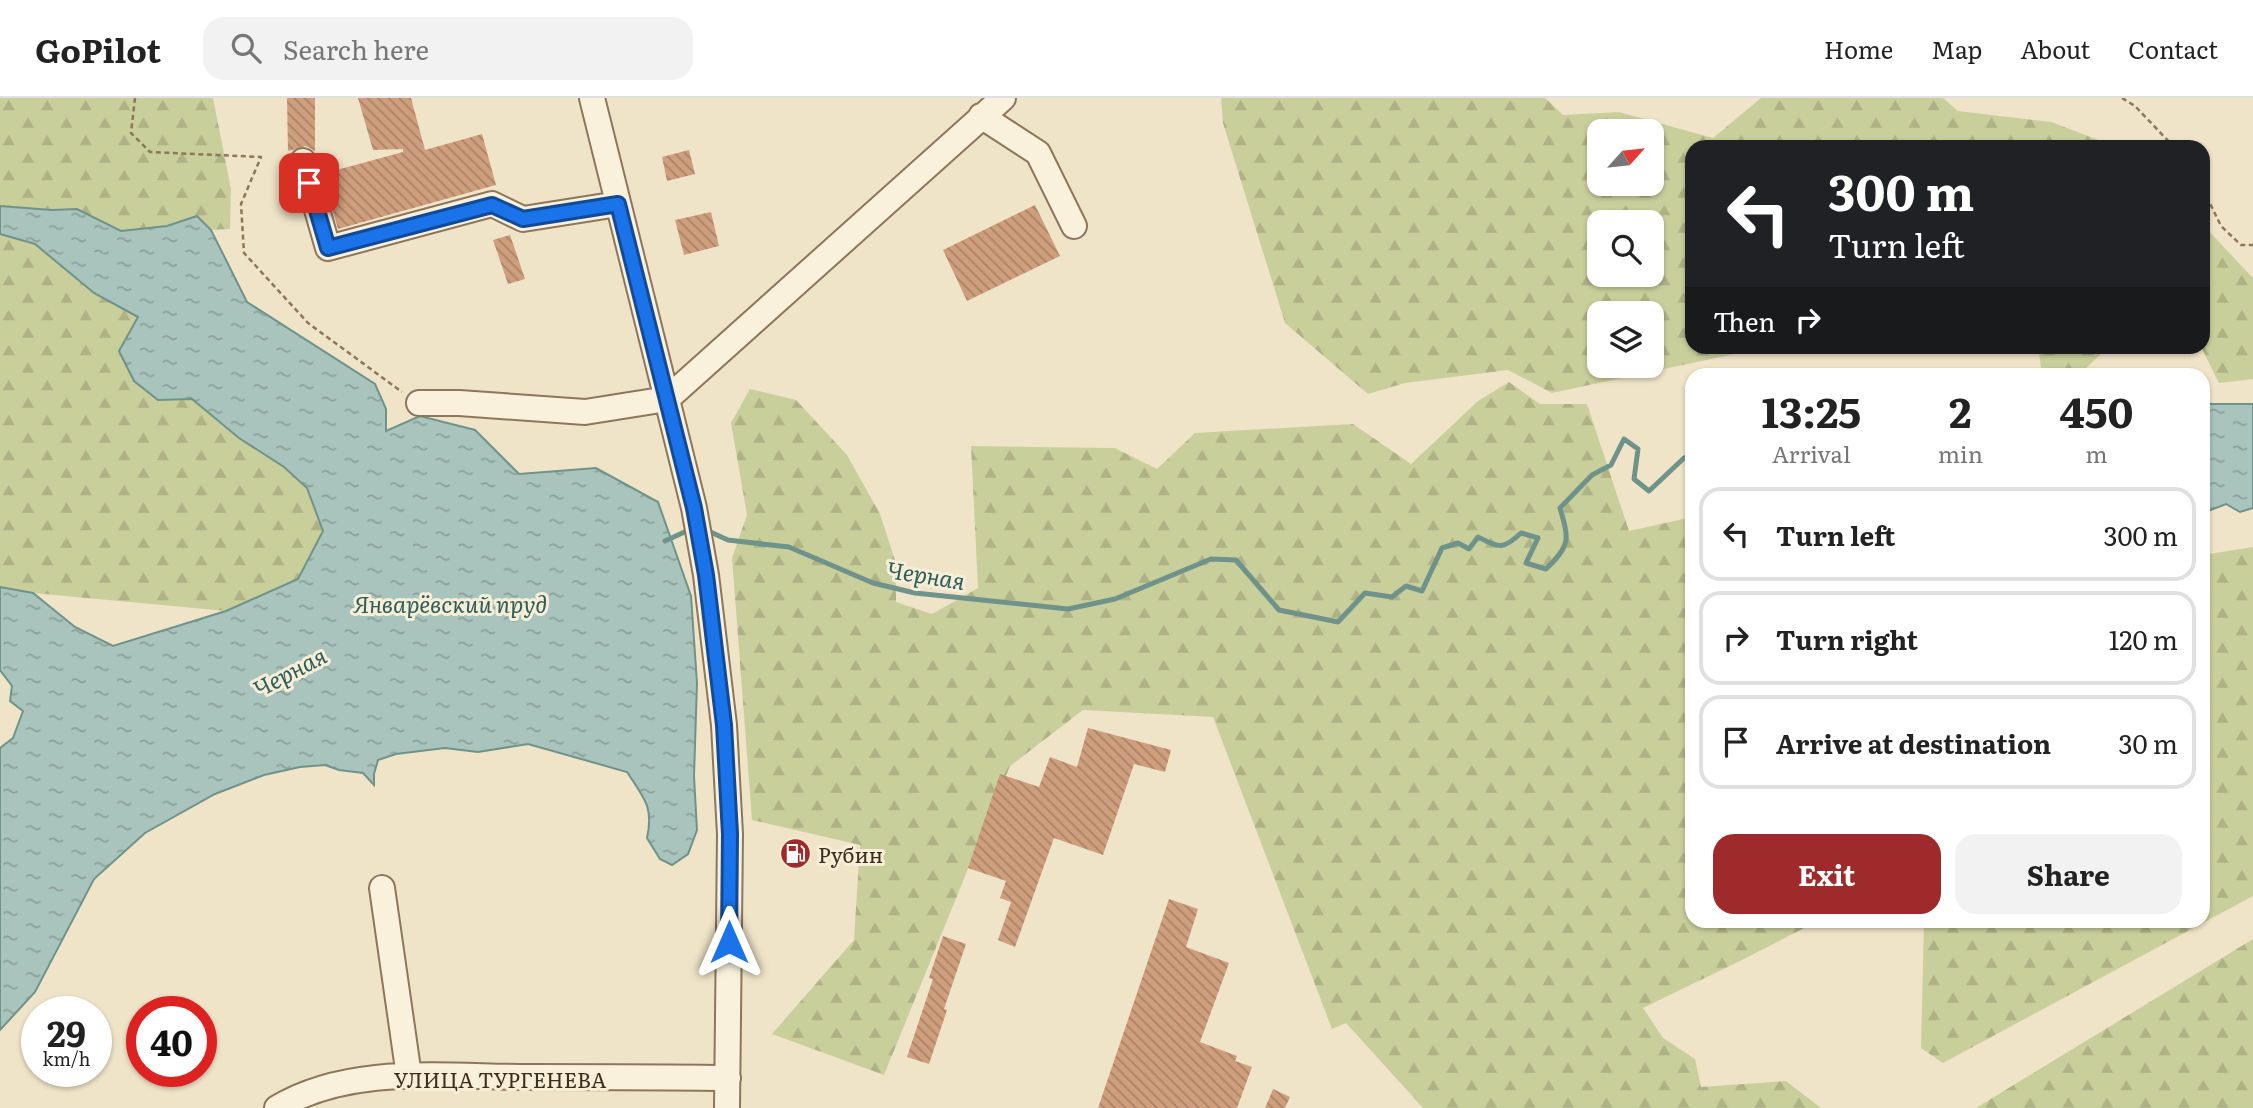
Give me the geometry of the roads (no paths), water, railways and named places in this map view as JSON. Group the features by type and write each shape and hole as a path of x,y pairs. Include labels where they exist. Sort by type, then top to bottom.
{"street":[{"path":"592,98 694,508 706,575 724,725 730,834 727,1108"},
{"path":"419,404 459,403 585,412 667,399 1003,98"},
{"path":"981,116 1038,153 1074,226"},
{"path":"303,161 328,248 492,205 523,219 618,204"},
{"path":"382,888 409,1076"},
{"name":"УЛИЦА ТУРГЕНЕВА","path":"276,1108 320,1089 356,1081 409,1076 728,1078"}],"water":[{"name":"Январёвский пруд","path":"0,206 77,209 121,231 167,226 197,216 211,230 247,302 375,384 386,409 386,431 420,416 475,430 519,474 596,468 658,502 691,596 697,683 694,776 697,830 688,854 672,865 660,859 647,838 649,818 646,803 627,772 528,744 478,752 445,748 396,754 378,760 374,785 363,773 325,765 264,775 215,794 145,833 94,879 35,992 31,996 21,996 21,1007 0,1030 0,748 13,738 23,711 10,701 12,686 0,670 0,587 33,593 75,627 113,646 226,611 298,579 323,531 307,488 284,467 239,438 192,399 158,400 134,381 119,351 138,317 94,293 35,244 0,234"},
{"path":"2210,404 2253,404 2253,508 2240,512 2226,504 2210,510"}],"waterway":[{"name":"Черная","path":"706,530 728,540 789,547 873,583 915,593 1068,609 1115,599 1211,559 1236,560 1279,610 1338,622 1365,593 1392,597 1406,586 1422,591 1442,548 1458,543 1469,549 1478,537 1501,546 1521,533 1538,538 1526,563 1546,569 1560,554 1566,541 1560,508 1592,475 1611,465 1624,439 1638,449 1634,479 1649,491 1685,458"},
{"name":"Черная","path":"665,541 691,529"}],"place":[{"name":"Рубин","path":"795,853"}]}
